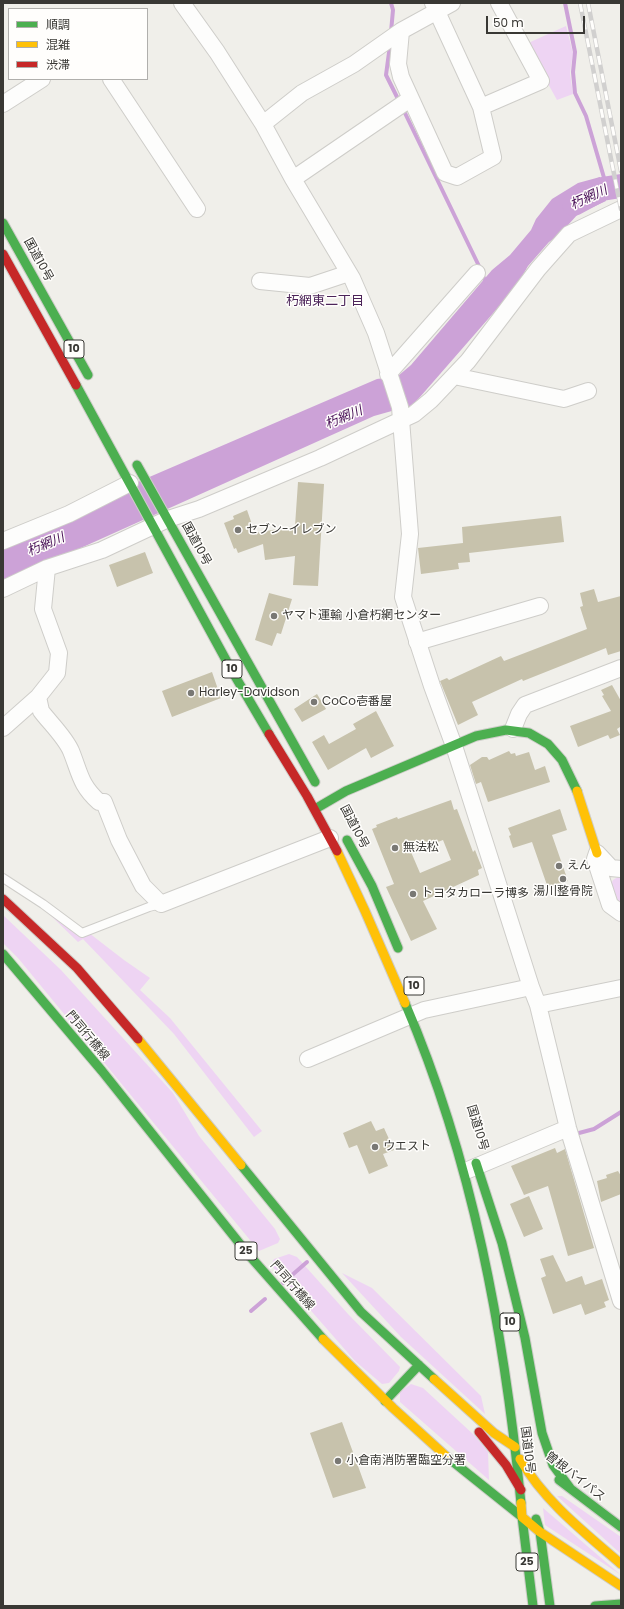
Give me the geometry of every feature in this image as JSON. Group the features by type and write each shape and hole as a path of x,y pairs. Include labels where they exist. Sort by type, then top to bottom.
{"main road":[{"name":"国道10号","path":"3,223 91,380"},
{"name":"国道10号","path":"3,254 137,479 168,519 246,661 325,799"},
{"name":"国道10号","path":"132,455 137,479 153,526 249,701 315,809 336,834 372,886 402,957"},
{"path":"315,809 325,799 490,731 513,729 539,738 551,745 560,756 570,771 597,853"},
{"name":"国道10号","path":"336,834 376,935 420,1012 432,1071 483,1188 502,1243 525,1338 542,1433 553,1465 570,1488"},
{"path":"3,899 82,974 168,1074 361,1312 415,1375"},
{"name":"門司行橋線","path":"3,954 122,1096 276,1287 322,1338 385,1401 456,1466 522,1517"},
{"name":"国道10号","path":"471,1163 500,1342 520,1486 522,1517"},
{"name":"10","path":"483,1188 504,1294"},
{"path":"361,1312 494,1433 515,1447"},
{"path":"385,1401 415,1375 419,1365"},
{"path":"442,1399 477,1430 494,1449 520,1486 535,1496 621,1564"},
{"path":"494,1433 506,1433 512,1426"},
{"name":"10","path":"515,1447 526,1472 534,1483"},
{"name":"曽根バイパス","path":"515,1447 530,1457"},
{"path":"498,1499 510,1496 520,1486 530,1457"},
{"path":"530,1457 540,1532"},
{"name":"曽根バイパス","path":"541,1466 621,1527"},
{"path":"570,1488 554,1486 535,1496 522,1517 540,1532 621,1586"},
{"path":"537,1510 540,1532"},
{"name":"25","path":"522,1517 533,1606"},
{"name":"25","path":"540,1532 550,1606"},
{"path":"596,1606 621,1604"}],"street":[{"path":"182,3 217,52 263,124 293,180 349,273 376,334 401,414 410,534 403,597 417,642 454,746 530,987 538,1005 568,1128 621,1302"},
{"path":"263,124 302,92 354,64 435,7 452,3"},
{"path":"481,107 541,81 499,3"},
{"path":"399,33 398,64 404,103 445,173 457,177 493,157 481,107 435,7"},
{"path":"3,104 40,80"},
{"path":"112,80 197,209"},
{"path":"293,180 404,103"},
{"path":"3,589 47,568 102,550 168,519 198,509 306,464 401,414 414,414 468,361 538,270 569,234 621,209"},
{"path":"260,281 310,286 349,273"},
{"path":"388,374 477,273"},
{"path":"454,376 564,399 588,391"},
{"path":"3,541 69,514 137,479"},
{"path":"3,728 38,697 57,673 59,653 43,609 47,568"},
{"path":"417,642 540,606"},
{"path":"513,729 519,714 525,705 621,668"},
{"path":"38,697 41,710 70,750 77,772 84,786 99,802 104,802 119,840 142,886 161,904 336,834"},
{"path":"621,870 611,868 597,853 595,858 610,905 621,913"},
{"path":"308,1059 420,1012 530,987"},
{"path":"538,1005 621,988"},
{"path":"471,1163 568,1128"}],"lane":[{"path":"3,878 43,904 82,933 149,906 161,904"}],"shaded area":[{"path":"566,26 573,53 570,73 573,94 557,100 526,44"},
{"path":"621,875 621,903 615,899 610,887 613,880"},
{"path":"44,909 89,933 150,978 140,990 170,1018 262,1131 254,1137 174,1034 83,939 78,942"},
{"path":"3,915 61,970 173,1093 199,1136 275,1229 280,1239 278,1243 259,1251 18,958 3,943"},
{"path":"289,1254 297,1257 348,1314 400,1367 399,1371 389,1383 382,1384 355,1361 271,1265 274,1259"},
{"path":"342,1273 372,1288 481,1396 485,1414 401,1337"},
{"path":"411,1384 423,1388 474,1435 488,1452 489,1480 400,1402 400,1392"},
{"path":"557,1496 562,1496 621,1537 621,1554"},
{"path":"543,1508 621,1575 545,1525"}],"water":[{"path":"600,177 606,201 578,214 559,235 549,242 528,266 516,287 413,405 374,416 3,583 3,540 377,379 398,376 411,365 492,270 510,255 531,230 536,219 552,199 578,183"}],"building":[{"path":"298,482 324,484 318,586 293,585 295,556 265,560 263,544 238,553 236,548 234,549 224,523 234,519 233,516 247,510 255,533 295,526"},
{"path":"561,516 564,542 469,553 470,562 458,563 459,569 421,574 418,548 463,543 462,527"},
{"path":"145,552 153,573 117,587 109,565"},
{"path":"594,589 598,602 621,596 621,651 608,655 606,648 523,681 522,679 472,702 478,715 458,725 440,681 447,678 449,680 501,656 504,661 587,629 580,607 583,606 580,593"},
{"name":"ヤマト運輸 小倉朽網センター","path":"269,593 292,599 281,634 277,633 272,646 255,640"},
{"name":"Harley-Davidson","path":"212,672 221,698 172,717 162,691"},
{"path":"612,685 621,701 621,729 620,727 617,729 620,735 610,739 608,735 578,747 570,726 611,711 602,696 604,695 601,690"},
{"name":"CoCo壱番屋","path":"317,694 326,709 302,722 294,709"},
{"path":"376,711 394,746 371,758 366,748 328,770 312,742 324,735 329,744 356,729 353,724"},
{"path":"509,751 511,754 515,753 516,756 529,752 535,770 545,766 550,782 488,802 481,782 476,784 470,765 482,757 487,757 489,760"},
{"path":"451,800 454,810 457,809 473,852 475,850 482,868 478,870 479,875 423,901 437,929 411,941 386,887 394,884 372,829 377,827 376,825 397,817 398,819","holes":["443,840 451,860 420,873 411,852"]},
{"path":"560,809 567,830 552,835 568,881 548,888 532,842 513,848 509,836 511,835 508,828"},
{"name":"ウエスト","path":"371,1121 376,1131 384,1128 394,1150 383,1154 388,1166 369,1174 357,1145 349,1148 343,1133"},
{"path":"555,1148 557,1153 565,1149 594,1248 568,1256 548,1186 524,1195 511,1166"},
{"path":"618,1171 621,1176 621,1194 601,1202 597,1181 607,1178 606,1175"},
{"path":"529,1196 543,1229 524,1237 510,1204"},
{"path":"553,1255 566,1282 582,1276 585,1285 602,1279 609,1300 604,1302 606,1307 585,1315 581,1304 553,1314 541,1278 546,1276 540,1259"},
{"name":"小倉南消防署臨空分署","path":"342,1422 366,1488 333,1498 310,1433"}],"waterway":[{"path":"391,3 393,10 391,32"},
{"path":"565,3 575,52 573,72 575,93 586,116 607,188"},
{"path":"390,45 386,75 400,103"},
{"path":"403,109 486,283"},
{"name":"朽網川","path":"574,204 602,189 621,186"},
{"path":"579,1133 594,1129 621,1112"},
{"path":"283,1283 307,1262"},
{"path":"251,1311 265,1299"}],"railway":[{"path":"580,3 621,209"},
{"path":"588,3 621,171"}],"traffic: fast":[{"path":"3,223 88,375"},
{"path":"76,385 232,671 269,734"},
{"path":"137,465 315,782"},
{"path":"315,809 346,791 476,736 506,730 529,733 548,744 562,760 577,791"},
{"path":"347,840 372,886 398,948"},
{"path":"3,954 102,1071 248,1254 323,1339"},
{"path":"405,1003 429,1063 449,1124 467,1186 482,1248 495,1311 505,1375 521,1503"},
{"path":"476,1163 502,1243 525,1338 542,1433 553,1465 570,1488"},
{"path":"241,1165 361,1312 434,1379"},
{"path":"385,1401 419,1365"},
{"path":"447,1457 522,1517 533,1606"},
{"path":"559,1480 621,1527"},
{"path":"536,1519 540,1532 550,1606"},
{"path":"595,1606 621,1604"}],"traffic: slow":[{"path":"577,791 597,853"},
{"path":"337,851 405,1003"},
{"path":"138,1039 241,1165"},
{"path":"323,1339 393,1408 447,1457"},
{"path":"434,1379 494,1433 515,1447"},
{"path":"520,1459 530,1475 553,1503 579,1528 621,1564"},
{"path":"521,1503 522,1517 540,1532 621,1586"}],"traffic: jam":[{"path":"3,254 76,385"},
{"path":"269,734 307,796 337,851"},
{"path":"3,899 77,968 138,1039"},
{"path":"479,1432 506,1465 521,1490"}],"place":[{"name":"セブン-イレブン","path":"238,530"},
{"name":"ヤマト運輸 小倉朽網センター","path":"274,616"},
{"name":"Harley-Davidson","path":"191,693"},
{"name":"CoCo壱番屋","path":"314,702"},
{"name":"無法松","path":"395,848"},
{"name":"えん","path":"559,866"},
{"name":"湯川整骨院","path":"563,879"},
{"name":"トヨタカローラ博多","path":"413,894"},
{"name":"ウエスト","path":"375,1147"},
{"name":"小倉南消防署臨空分署","path":"338,1461"}],"district":[{"name":"朽網東二丁目","path":"325,302"}]}
